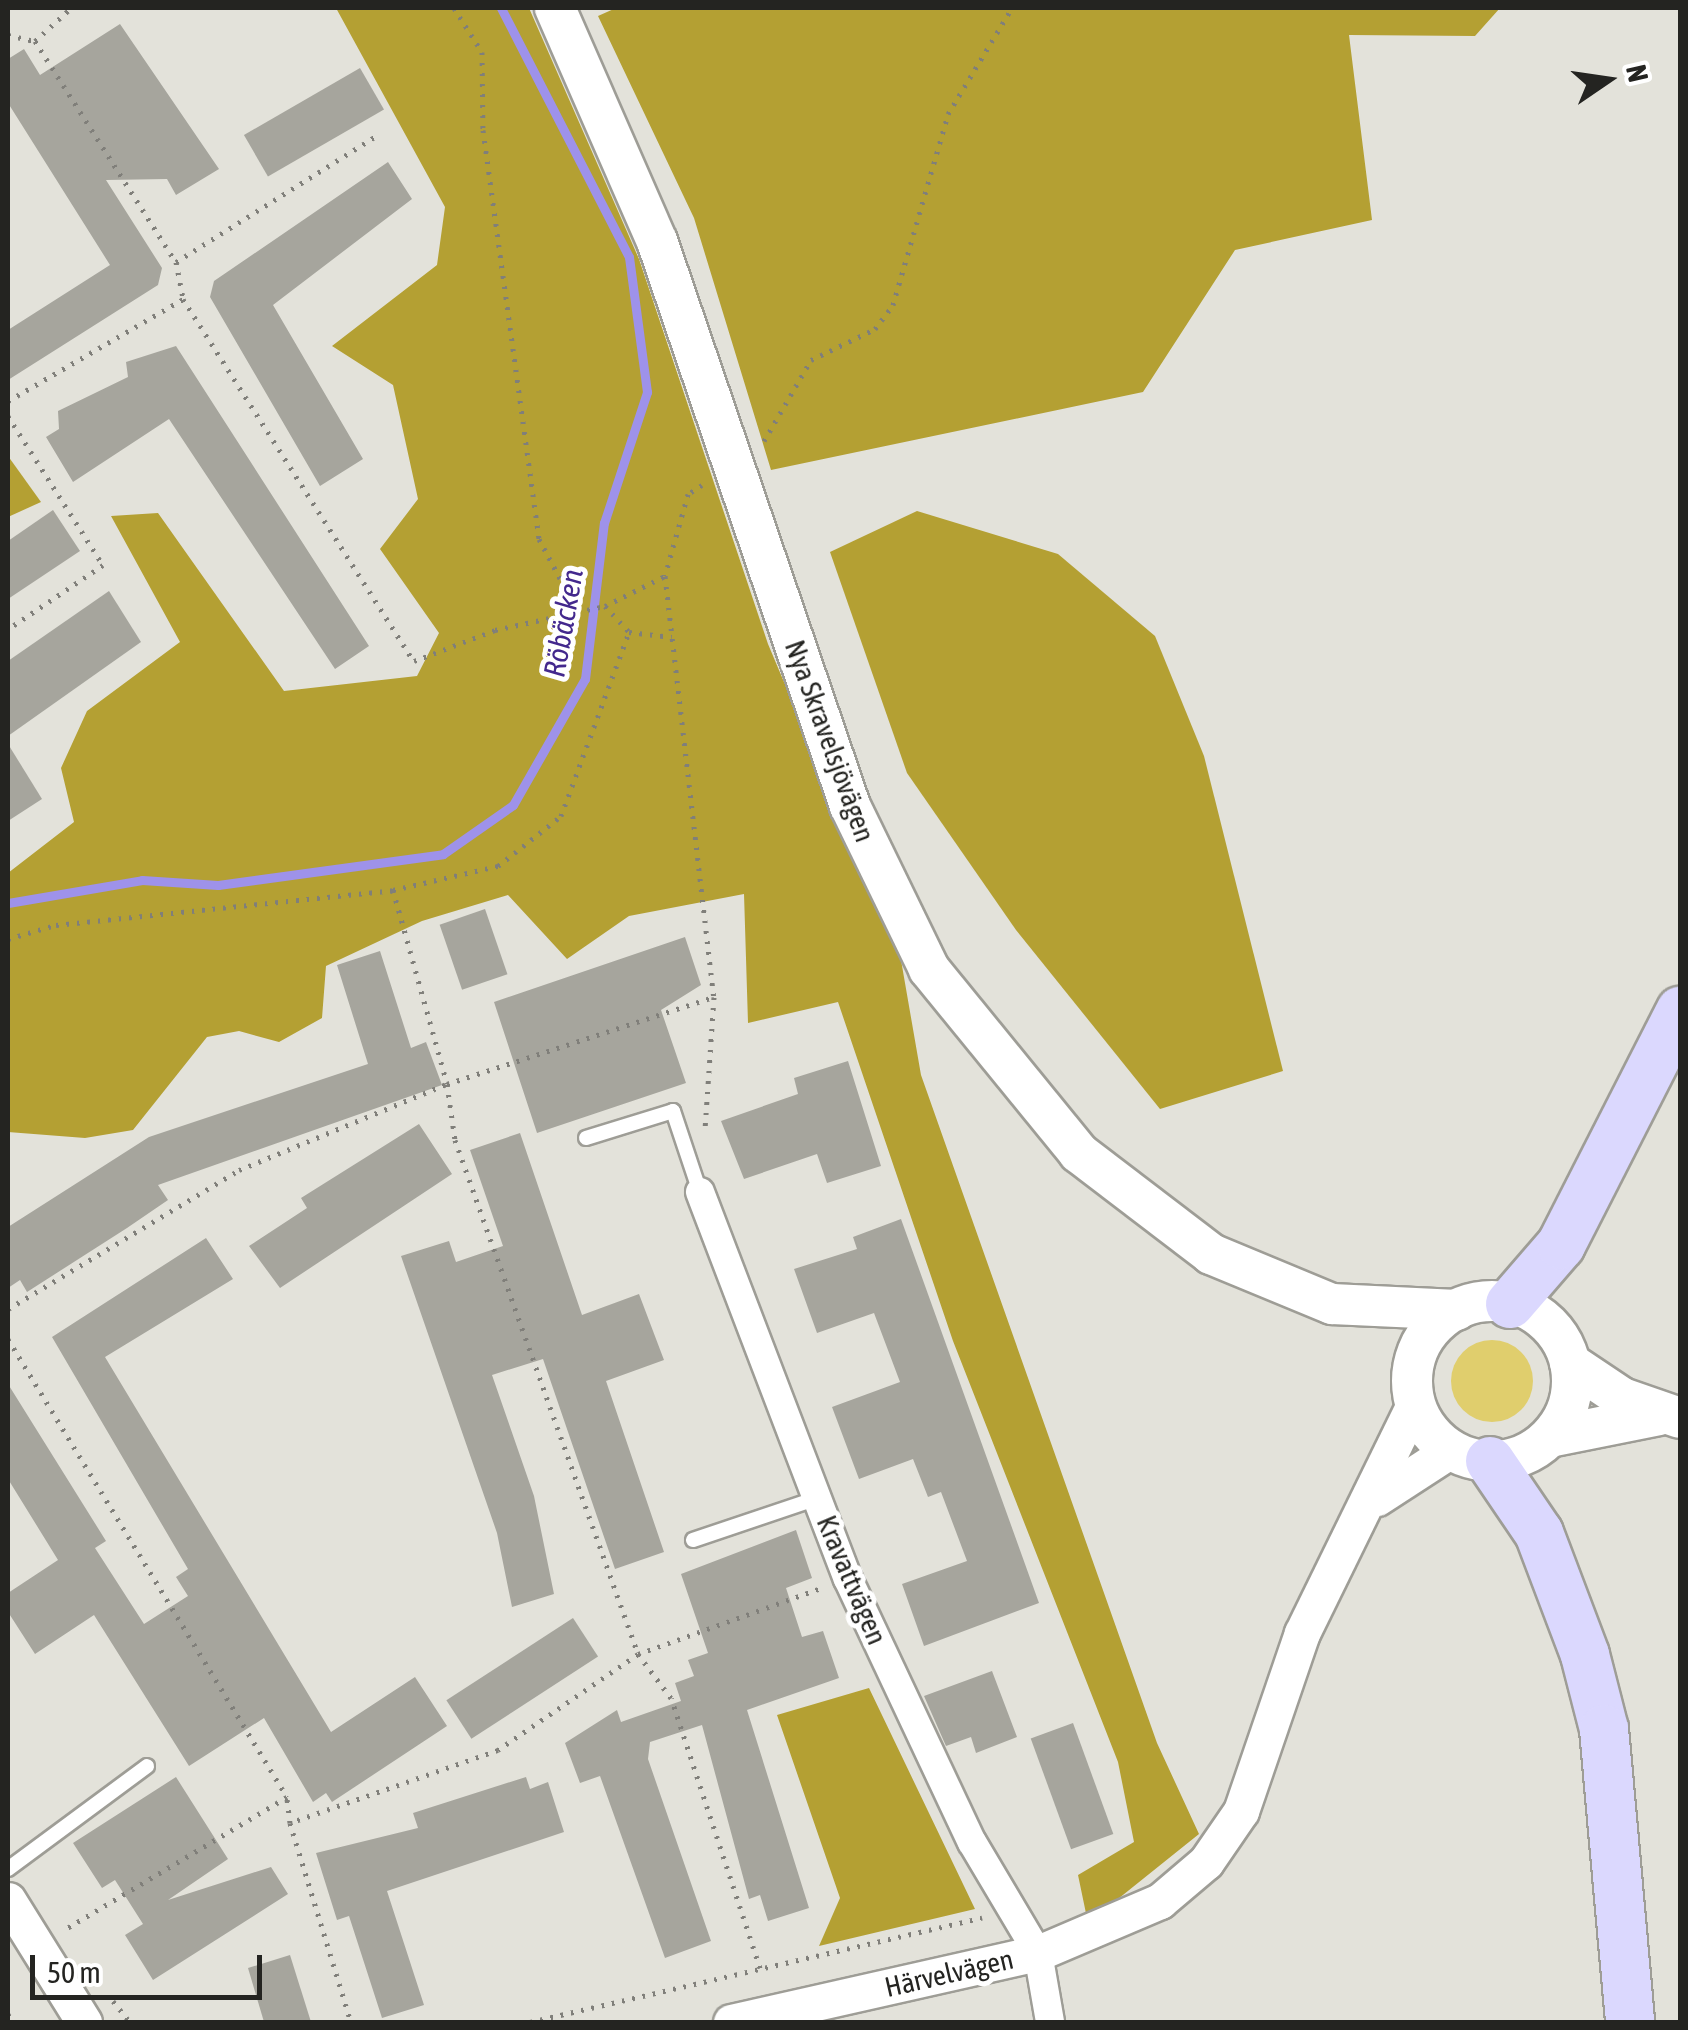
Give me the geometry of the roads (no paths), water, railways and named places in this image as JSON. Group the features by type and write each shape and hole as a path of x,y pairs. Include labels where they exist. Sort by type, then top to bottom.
{"highway":[{"path":"1510,1304 1562,1246 1680,1011"},
{"path":"1470,1455 1539,1533 1586,1655 1604,1730 1630,2022"}],"main road":[{"name":"Nya Skravelsjövägen","path":"555,8 657,241 850,806 929,969 1079,1153 1212,1254 1332,1304 1374,1326 1414,1385"},
{"name":"Nya Skravelsjövägen","path":"1332,1304 1457,1310"},
{"path":"1550,1437 1571,1397 1570,1363 1553,1329 1510,1304 1457,1310 1428,1334 1414,1385 1470,1455 1672,1416"},
{"path":"1570,1363 1672,1416"}],"street":[{"name":"Kravattvägen","path":"700,1192 848,1579 972,1842 1038,1953 1050,2022"},
{"name":"Härvelvägen","path":"731,2022 1038,1953 1160,1901 1206,1862 1242,1812 1302,1633 1369,1506 1414,1385"},
{"path":"1369,1506 1470,1455"},
{"path":"8,1900 84,2022"}],"lane":[{"path":"586,1138 673,1111 700,1192"},
{"path":"692,1540 818,1498"},
{"path":"8,1869 147,1766"}],"waterway":[{"name":"Röbäcken","path":"8,903 142,880 218,885 443,854 513,805 585,679 604,523 647,392 629,257 501,8"}]}
